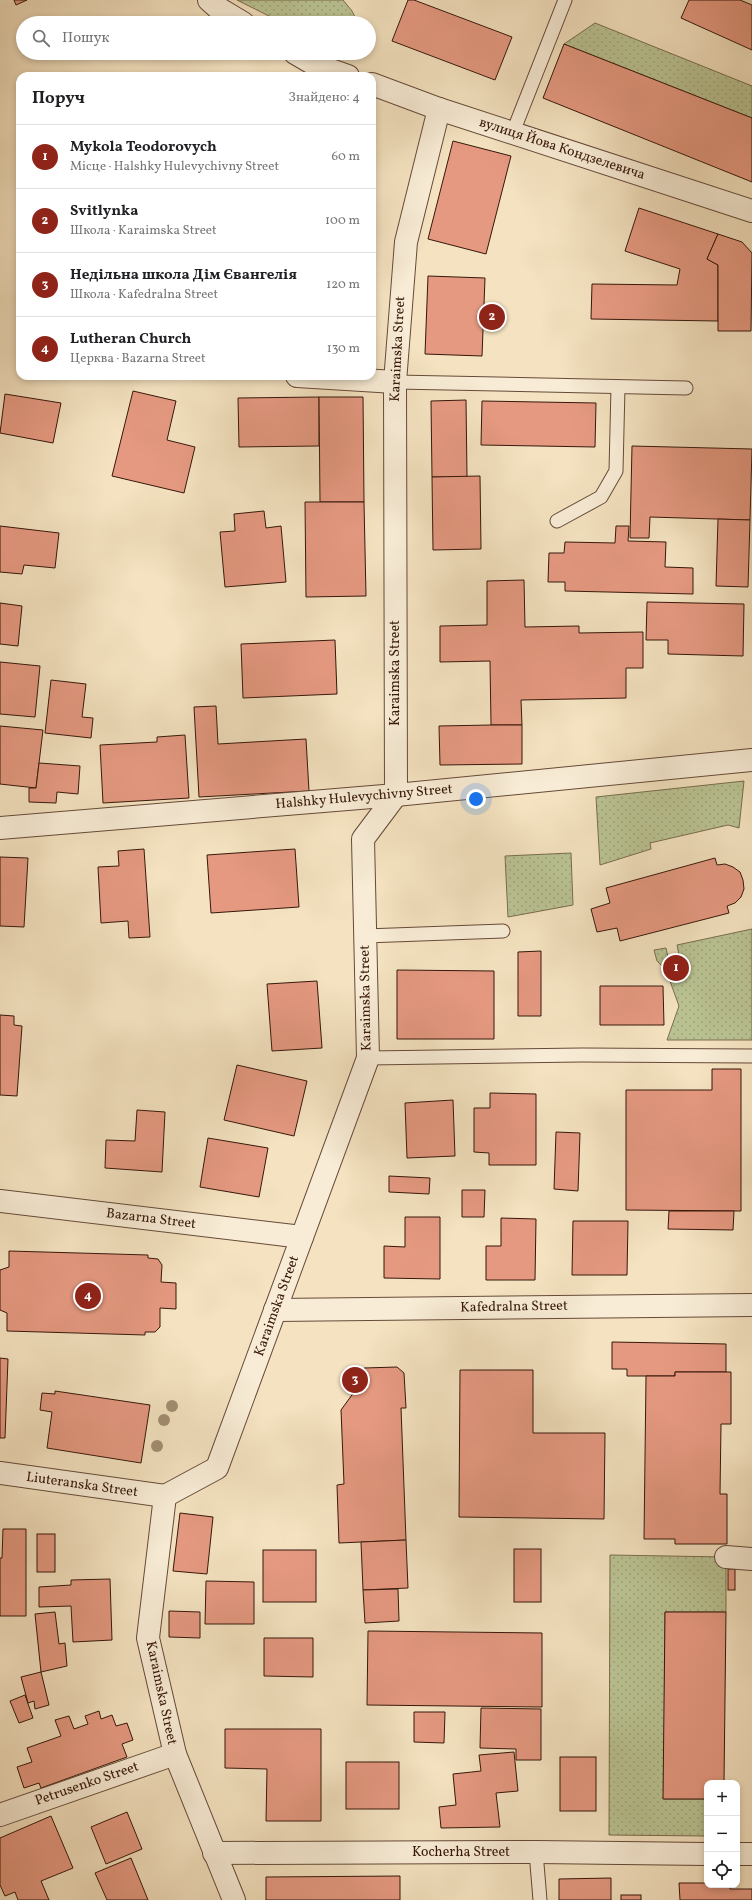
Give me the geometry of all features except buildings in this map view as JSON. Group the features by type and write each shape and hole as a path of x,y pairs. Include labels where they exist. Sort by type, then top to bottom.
{"street":[{"path":"209,0 218,8 231,16"},
{"path":"307,60 337,72"},
{"name":"вулиця Йова Кондзелевича","path":"376,85 439,109 752,211"},
{"name":"Karaimska Street","path":"234,1900 175,1754 148,1638 164,1496 218,1468 368,1058 363,839 396,795 395,382 406,242 439,109"},
{"path":"362,380 395,382"},
{"name":"Halshky Hulevychivny Street","path":"0,828 396,795 752,760"},
{"name":"Bazarna Street","path":"0,1201 302,1237"},
{"name":"Kafedralna Street","path":"275,1310 752,1305"},
{"name":"Liuteranska Street","path":"0,1473 164,1496"},
{"path":"726,1557 752,1559"},
{"name":"Petrusenko Street","path":"0,1815 175,1754"},
{"name":"Kocherha Street","path":"214,1853 536,1852 704,1854"},
{"path":"740,1854 752,1854"}],"lane":[{"path":"513,132 565,0"},
{"path":"395,382 686,388"},
{"path":"557,521 601,497 616,471 618,387"},
{"path":"365,936 503,931"},
{"path":"368,1058 582,1055 752,1056"},
{"path":"536,1852 540,1900"}],"green space":[{"path":"237,0 343,0 354,16 269,16"},
{"path":"595,23 752,86 752,118 564,44"},
{"path":"744,781 739,828 728,825 650,843 651,849 600,865 596,797"},
{"path":"571,853 573,905 508,917 505,856"},
{"path":"752,929 752,1040 667,1040 679,1006 666,970 657,961 654,950 666,948 672,975 683,973 677,945"},
{"path":"610,1555 726,1557 726,1612 665,1612 664,1799 704,1799 704,1836 609,1835"}],"place":[{"name":"Svitlynka","path":"492,317"},
{"name":"Mykola Teodorovych","path":"676,968"},
{"name":"Lutheran Church","path":"88,1296"},
{"name":"Недільна школа Дім Євангелія","path":"355,1380"}]}
